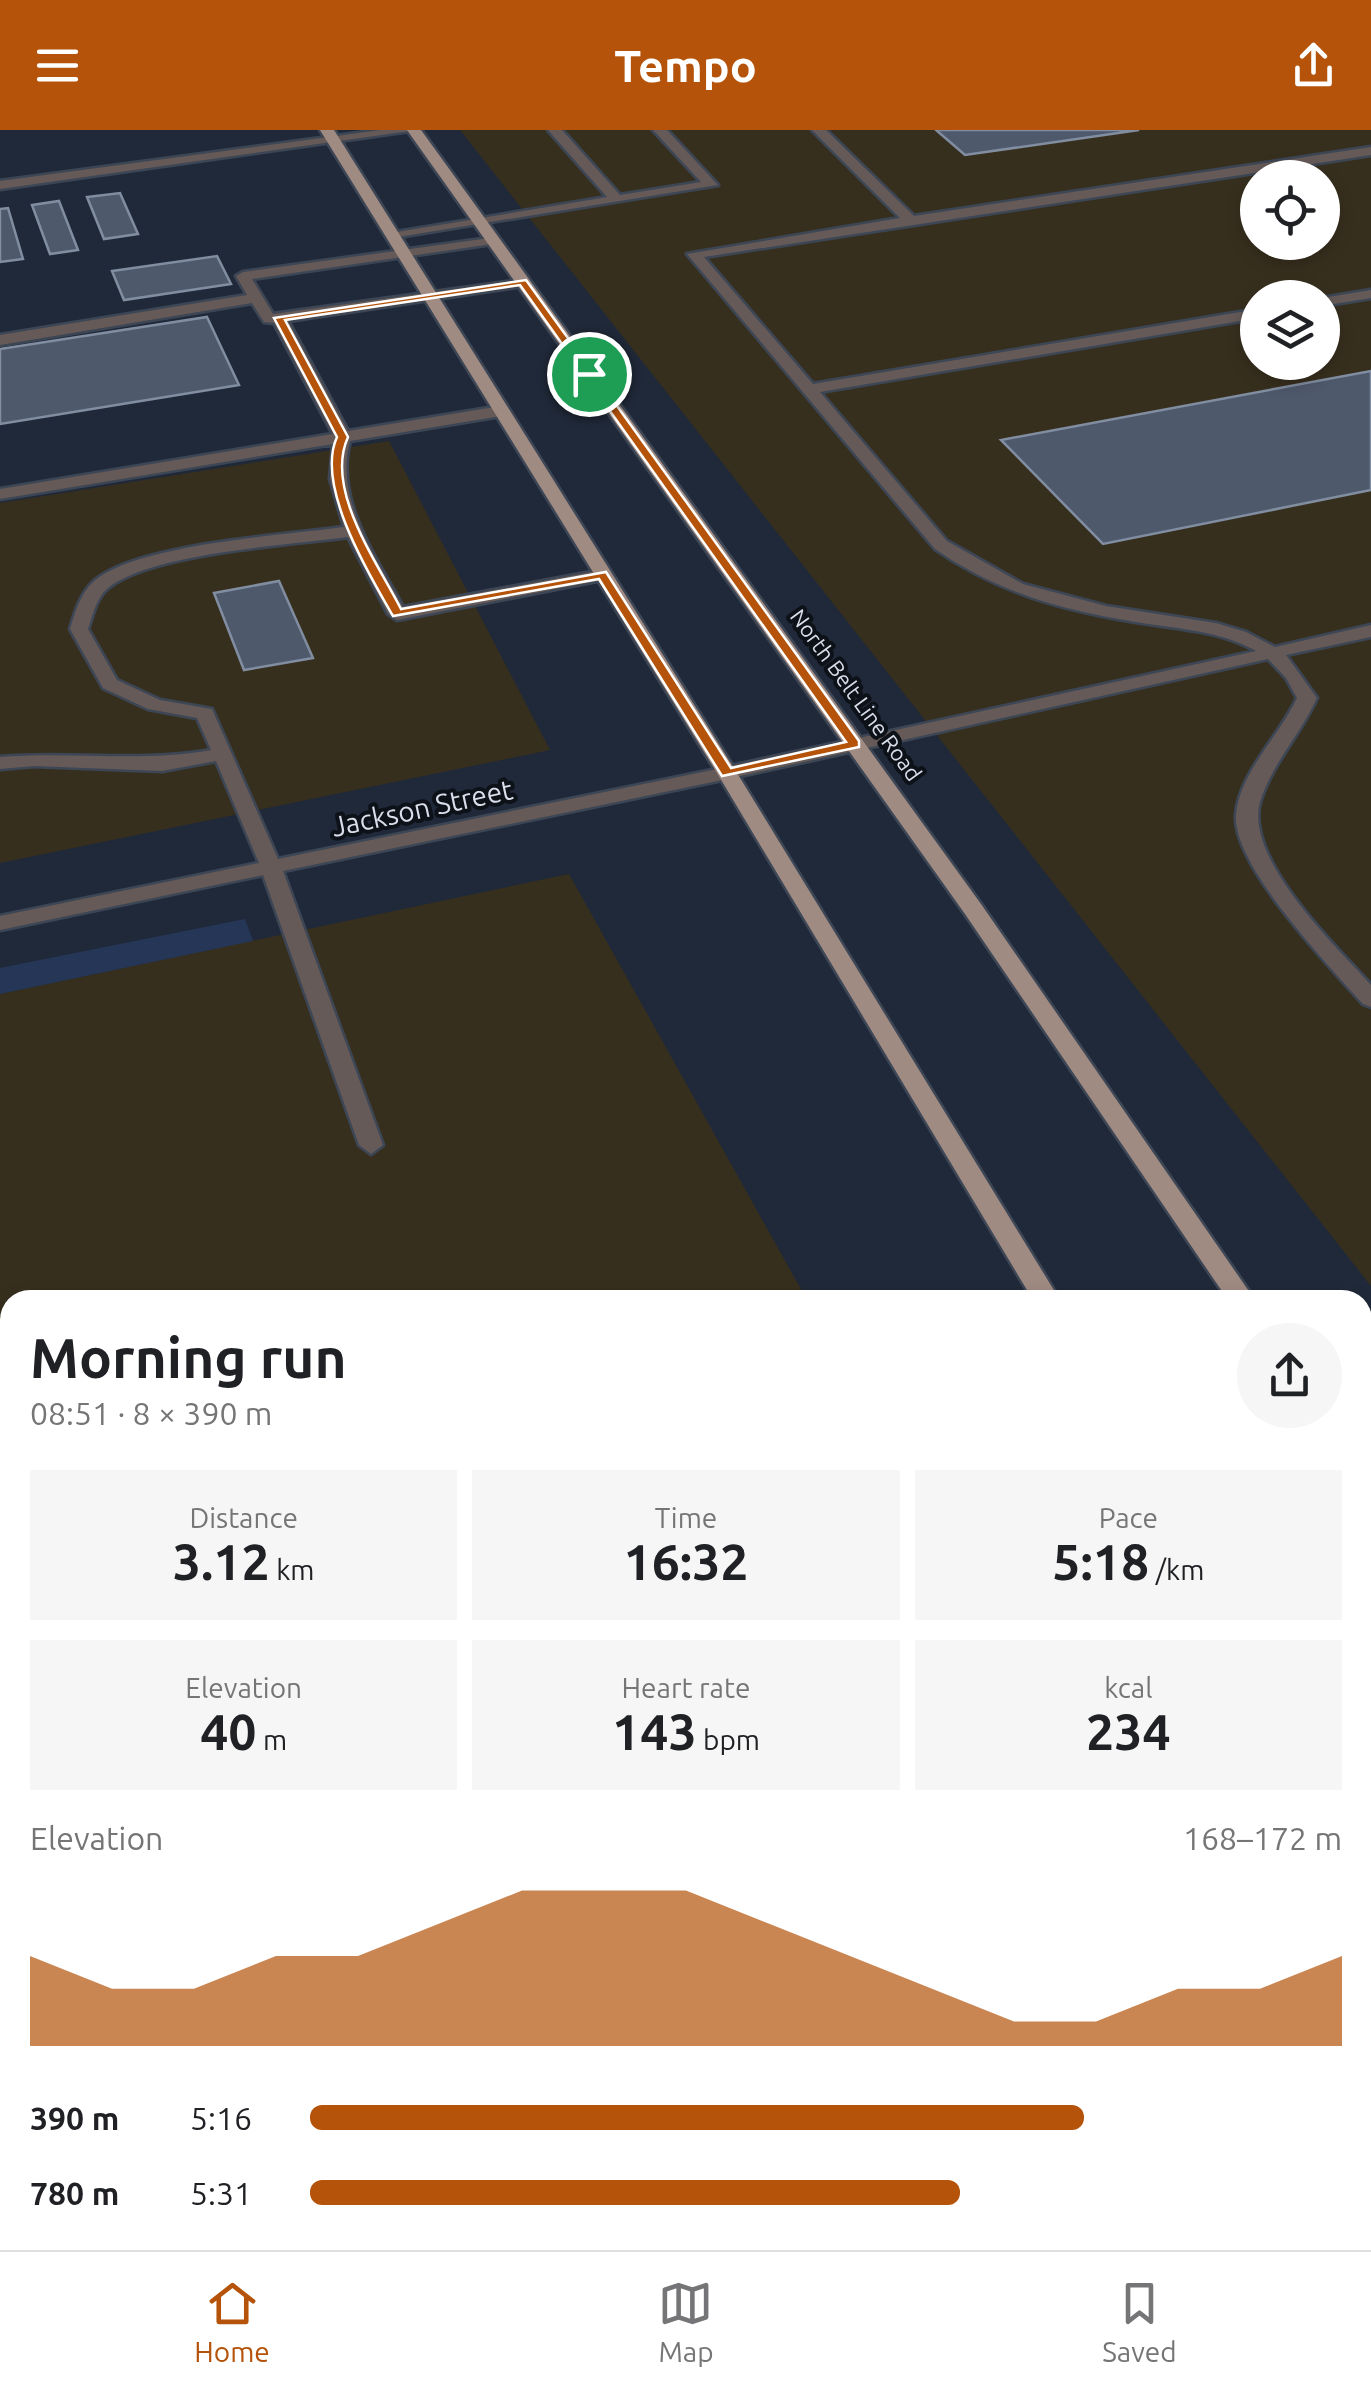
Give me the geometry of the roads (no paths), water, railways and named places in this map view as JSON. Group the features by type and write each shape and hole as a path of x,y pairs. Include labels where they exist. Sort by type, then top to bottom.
{"main road":[{"name":"North Belt Line Road","path":"412,130 854,744 1235,1290"},
{"path":"330,135 727,773 1041,1290"}],"street":[{"path":"0,186 330,135 412,130"},
{"path":"555,130 616,199"},
{"path":"392,234 711,185 660,130"},
{"path":"818,130 911,221"},
{"path":"1371,151 694,254 941,544 982,574 1042,596 1211,626 1248,636 1275,652 1307,698 1296,727 1275,754 1245,817 1252,846 1299,918 1371,999"},
{"path":"492,240 243,276 268,320 522,282"},
{"path":"1340,299 1371,294"},
{"path":"0,340 256,298"},
{"path":"810,389 1240,316"},
{"path":"279,318 343,437"},
{"path":"0,494 501,411"},
{"path":"343,437 335,454 344,507 397,614 602,575"},
{"path":"356,530 175,560 108,579 88,598 79,629 110,684 155,705 205,713 271,868 371,1144"},
{"name":"Jackson Street","path":"0,923 727,773 1371,631"},
{"path":"0,764 34,760 162,764 222,754"}]}
